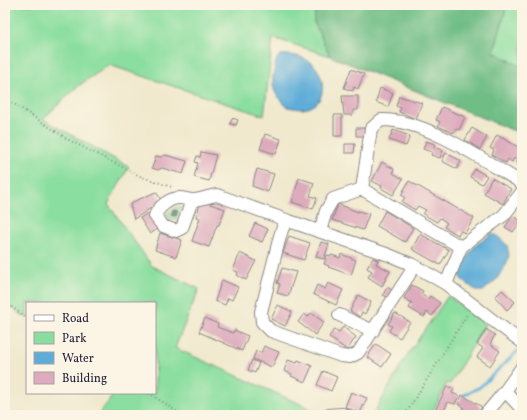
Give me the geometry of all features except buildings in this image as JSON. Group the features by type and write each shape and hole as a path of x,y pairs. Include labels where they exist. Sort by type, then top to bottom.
{"street":[{"path":"362,189 371,128 381,120 391,120 431,132 517,180 522,185"},
{"path":"320,231 326,211 333,199 362,189 461,247"},
{"path":"446,284 461,247 517,207 522,192"},
{"path":"194,201 208,196 217,195 389,255 413,265 446,284 521,341"},
{"path":"289,221 283,227 280,236 261,312 262,322 271,331 341,356 350,357 358,353 409,275 413,265"},
{"path":"339,315 373,331"},
{"path":"485,415 522,367"},
{"path":"505,391 522,409"},
{"path":"329,415 345,415"}],"path":[{"path":"5,98 69,140 142,176 172,187"},
{"path":"5,302 26,317"},
{"path":"405,415 473,305"},
{"path":"150,394 182,415"}],"green space":[{"path":"5,5 316,5 314,22 330,56 273,38 264,116 109,65 78,86 43,119 129,167 108,204 152,266 199,289 175,348 318,412 315,415 98,415 114,394 156,394 156,302 26,302 26,317 17,312 5,300"},
{"path":"316,5 507,5 494,52 522,67 522,134 330,56 314,22"},
{"path":"507,5 522,5 522,67 494,52"},
{"path":"178,206 181,207 176,220 166,217 167,213"},
{"path":"448,296 486,324 450,384 447,383 431,415 373,415 406,357"}],"water":[{"path":"280,55 299,57 307,60 315,66 321,79 322,93 315,105 303,109 287,107 279,98 274,89 273,79 276,61"},
{"path":"491,234 496,235 507,245 509,255 506,265 496,280 483,291 477,291 462,280 458,272 474,247"}],"waterway":[{"path":"464,395 480,387 522,347"}]}
